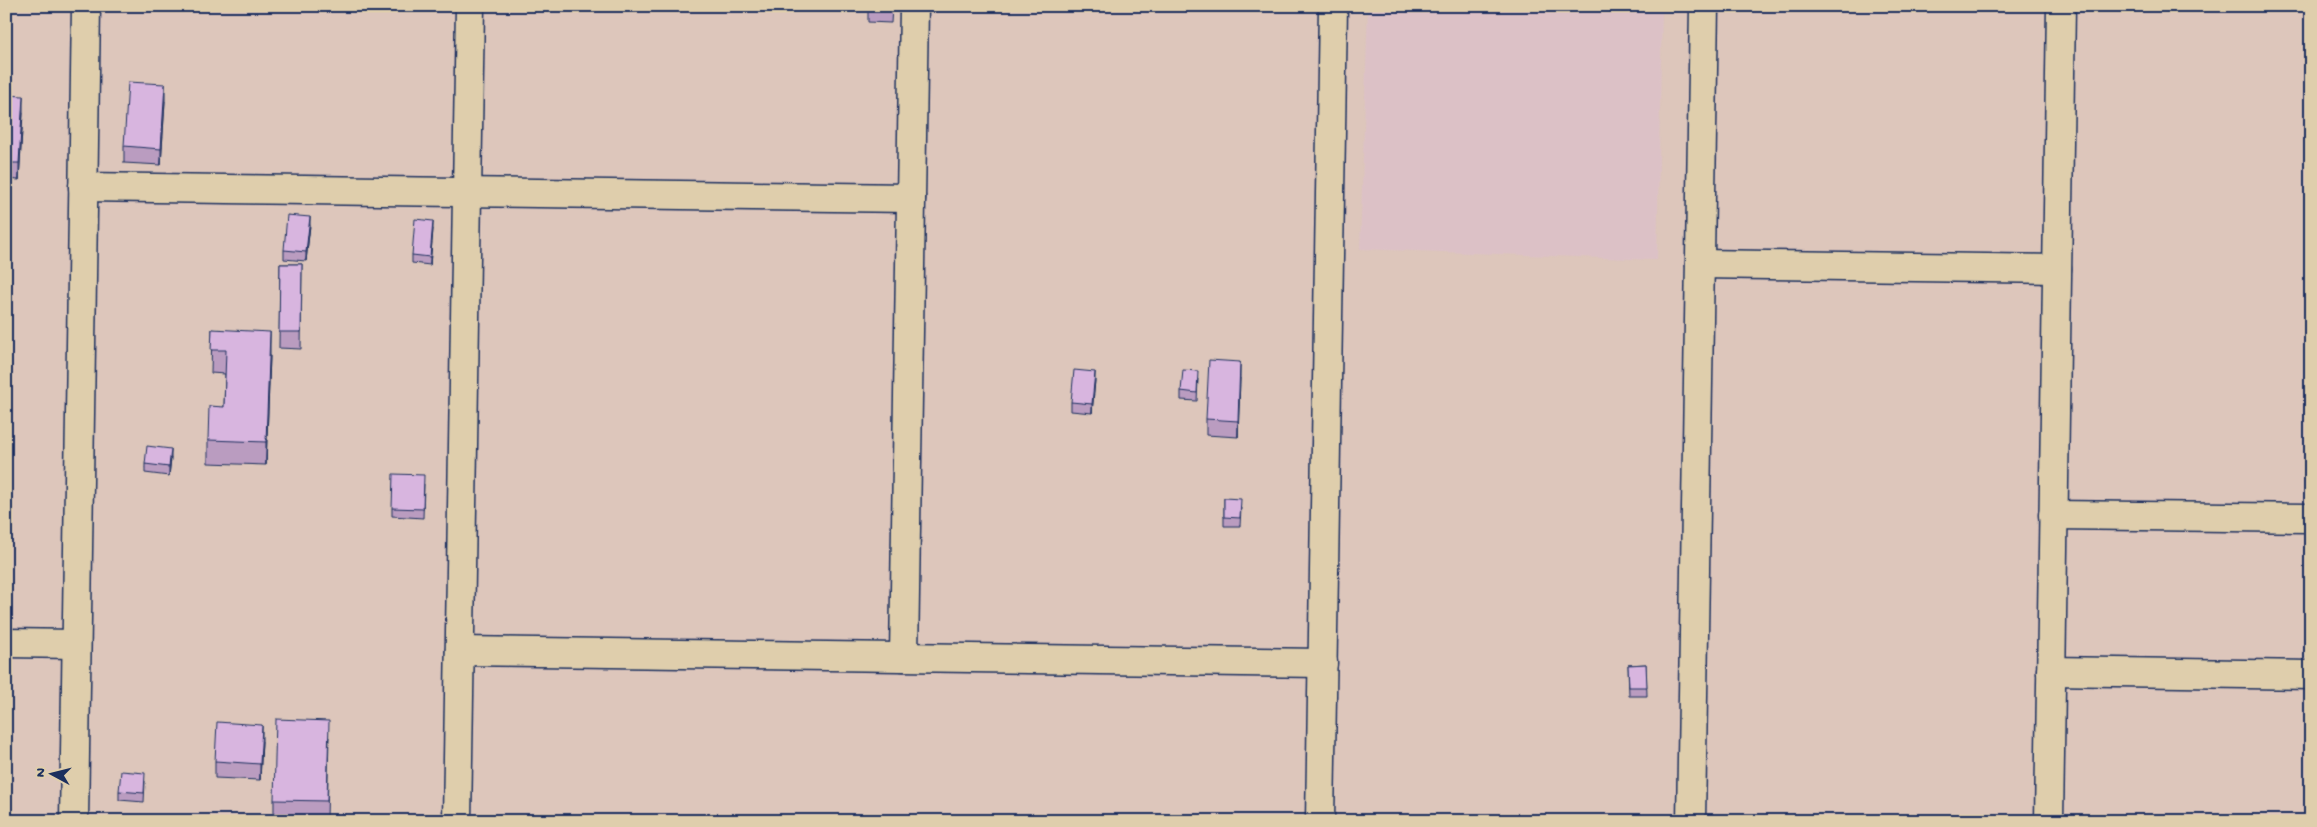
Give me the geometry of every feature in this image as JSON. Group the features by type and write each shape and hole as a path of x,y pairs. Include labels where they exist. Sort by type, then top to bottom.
{"street":[{"path":"74,821 86,6"},
{"path":"457,821 470,6"},
{"path":"904,657 914,6"},
{"path":"1320,821 1333,6"},
{"path":"1691,821 1704,6"},
{"path":"2049,821 2061,6"},
{"path":"84,187 911,198"},
{"path":"1700,264 2057,269"},
{"path":"2053,515 2311,518"},
{"path":"6,643 76,644"},
{"path":"460,651 1323,662"},
{"path":"2051,671 2311,674"}],"shaded area":[{"path":"1368,6 1662,6 1657,260 1360,249"}],"building":[{"path":"128,82 165,84 161,149 124,146"},
{"path":"6,95 23,96 19,163 6,163"},
{"path":"287,215 310,217 306,252 284,250"},
{"path":"415,219 433,221 430,257 412,255"},
{"path":"280,264 302,264 301,332 279,332"},
{"path":"212,329 270,332 266,442 208,440 209,406 224,407 226,350 211,350"},
{"path":"1209,360 1240,362 1238,421 1206,419"},
{"path":"1074,370 1095,372 1092,404 1071,402"},
{"path":"1183,370 1198,371 1197,393 1181,391"},
{"path":"147,446 171,449 169,467 145,464"},
{"path":"393,474 424,475 423,509 392,508"},
{"path":"1224,498 1241,499 1240,518 1224,517"},
{"path":"1646,664 1647,687 1629,687 1628,665"},
{"path":"276,719 329,721 327,801 274,800"},
{"path":"217,722 262,725 260,764 215,761"},
{"path":"121,771 145,773 144,793 119,791"}]}
